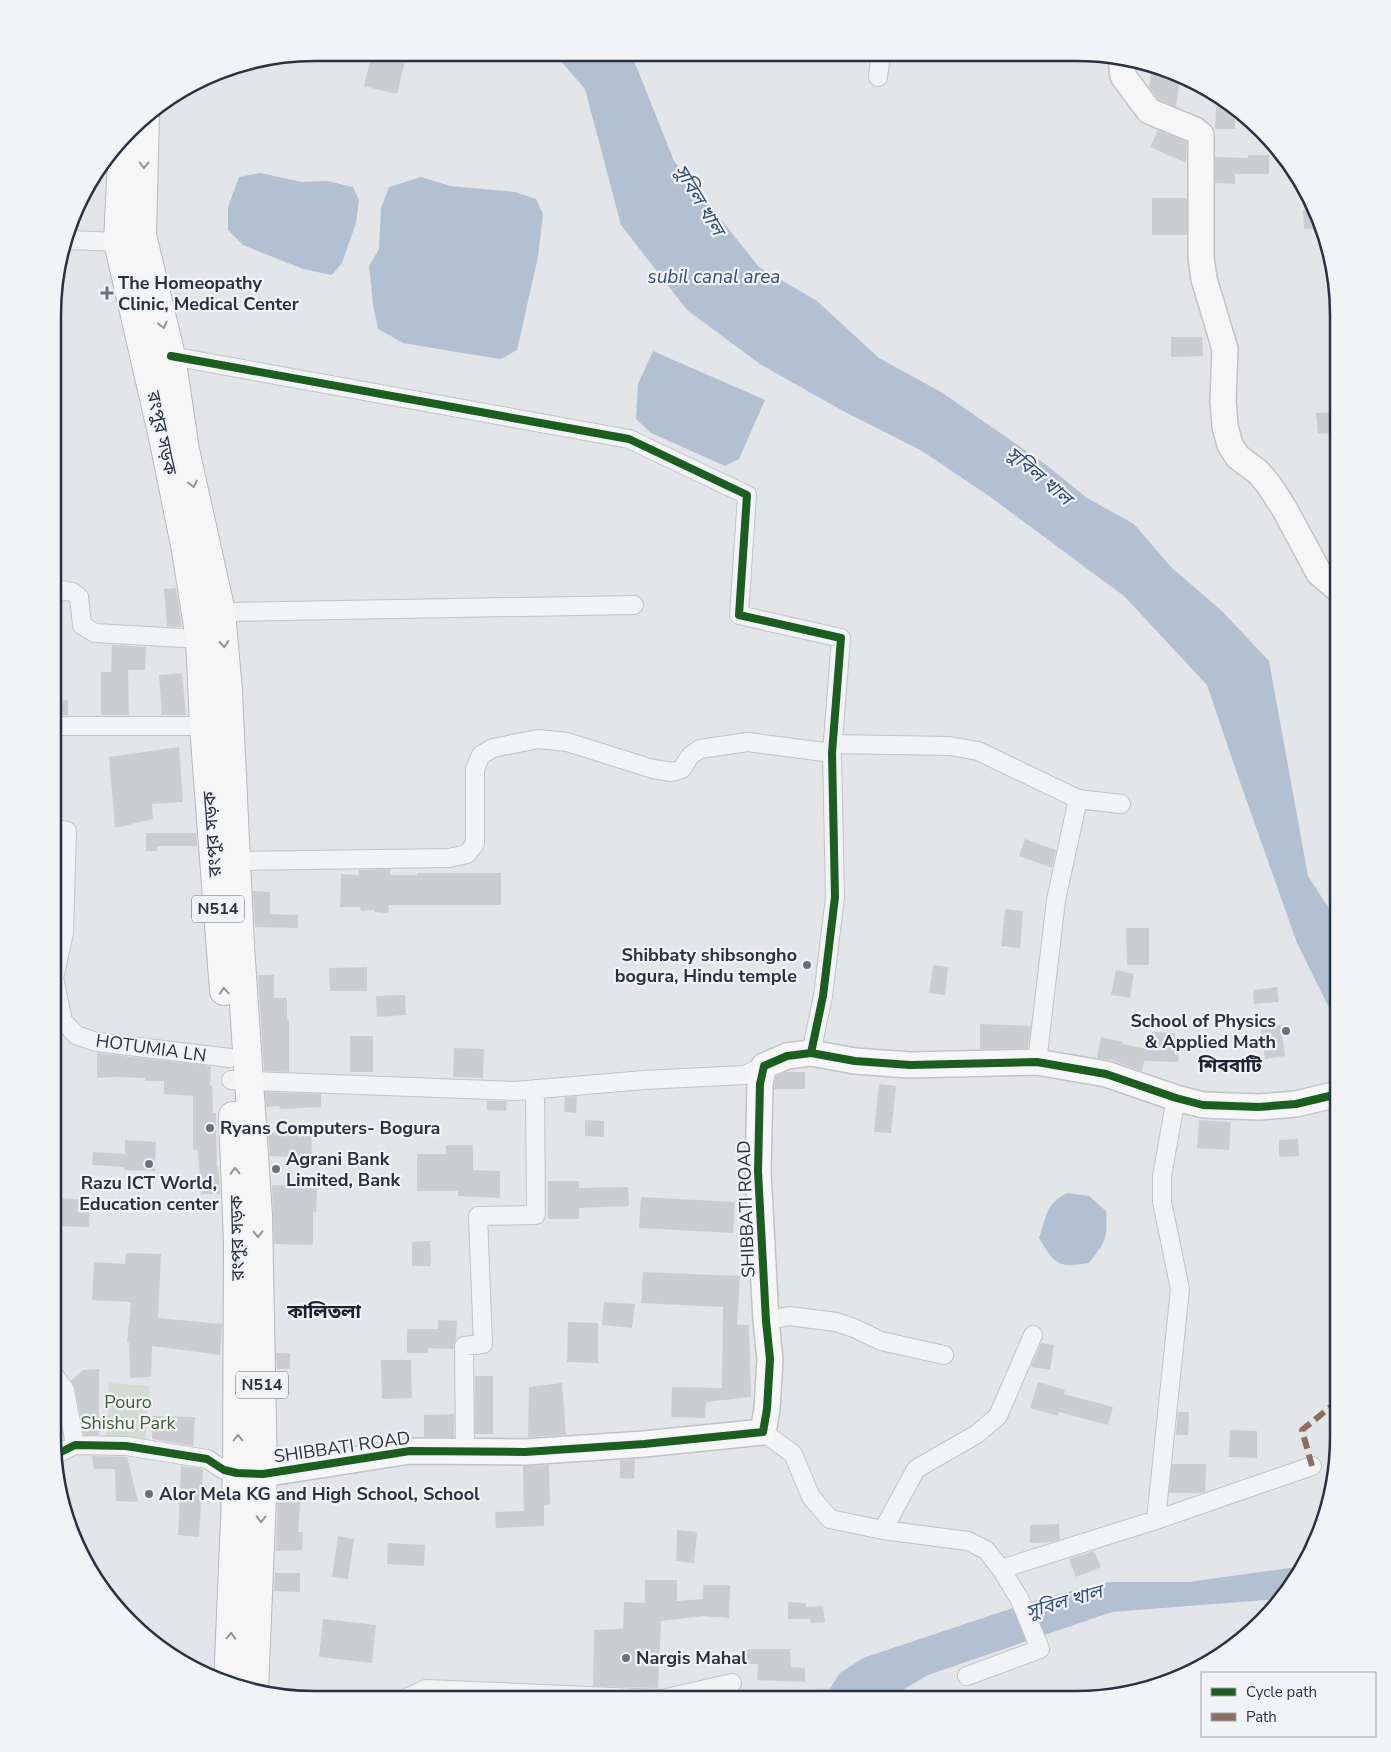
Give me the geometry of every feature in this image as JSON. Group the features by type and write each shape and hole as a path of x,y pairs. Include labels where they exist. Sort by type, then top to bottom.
{"highway":[{"name":"রংপুর সড়ক","path":"145,127 142,236 171,356 185,450 221,612 228,691 236,861 238,1244 250,1474 229,1675"},
{"name":"রংপুর সড়ক","path":"123,150 118,242 163,438 184,540 200,640 204,726 237,1073"},
{"name":"N514","path":"250,1474 254,1683"}],"street":[{"path":"878,77 880,61"},
{"path":"1122,65 1123,76 1148,111 1195,130 1201,136 1201,257 1204,279 1225,349 1223,401 1225,426 1230,445 1238,456 1258,472 1269,486 1284,508 1319,573 1330,583"},
{"path":"73,240 118,242"},
{"path":"171,356 628,439 747,495 739,615 841,638 832,749 835,897 823,996 811,1053"},
{"path":"61,590 72,592 79,597 82,625 95,633 200,640"},
{"path":"221,612 634,605"},
{"path":"61,726 204,726"},
{"path":"236,861 449,858 467,854 476,844 475,769 482,755 493,748 538,739 567,742 653,769 672,772 682,769 690,756 700,749 748,742 832,749 949,746 978,751 1078,799 1120,804"},
{"path":"1037,1062 1056,900 1078,799"},
{"path":"61,830 67,831 64,933 61,946"},
{"name":"HOTUMIA LN","path":"61,1011 63,1021 76,1035 96,1042 237,1073 416,1088 535,1090 644,1080 744,1075 764,1066"},
{"path":"764,1066 787,1056 811,1053 855,1060 910,1065 1037,1062 1106,1074 1176,1098 1203,1105 1259,1107 1296,1104 1330,1096"},
{"name":"SHIBBATI ROAD","path":"250,1474 410,1451 465,1453 525,1452 644,1444 763,1432 767,1409 770,1359 766,1321 758,1171 760,1084 764,1066"},
{"path":"465,1453 464,1346 483,1344 478,1216 536,1215 535,1090"},
{"path":"1156,1520 1180,1289 1162,1202 1162,1176 1176,1098"},
{"path":"766,1321 789,1316 836,1322 881,1341 944,1355"},
{"path":"883,1530 916,1469 977,1434 998,1416 1032,1335"},
{"path":"61,1385 65,1390 75,1445"},
{"path":"763,1432 793,1454 811,1496 830,1519 883,1530 968,1541 986,1550 1001,1569 1020,1600 1040,1649 967,1676"},
{"path":"62,1452 75,1445 126,1446 207,1459 224,1470 250,1474"},
{"path":"1001,1569 1156,1520 1312,1466"},
{"path":"696,1691 732,1683"},
{"path":"422,1691 426,1689 473,1691"}],"green space":[{"name":"Pouro Shishu Park","path":"109,1383 150,1386 145,1444 106,1439"},
{"path":"838,1688 836,1691 764,1691"}],"water":[{"name":"subil canal area","path":"561,61 634,61 674,161 759,267 817,301 879,358 941,392 1045,464 1087,498 1134,524 1172,568 1222,611 1269,661 1308,876 1330,911 1330,1010 1297,943 1207,685 1124,596 989,496 922,451 843,411 760,364 687,310 621,225 585,89"},
{"path":"260,173 302,182 327,181 353,187 359,200 356,223 342,263 332,275 303,269 243,245 228,230 228,207 239,177"},
{"path":"421,177 450,186 515,192 536,199 543,214 538,257 517,350 501,359 403,343 378,329 373,305 369,266 379,249 381,208 389,187"},
{"path":"653,351 765,400 739,459 725,466 651,433 636,419 638,384"},
{"path":"1067,1193 1089,1196 1106,1211 1107,1227 1105,1239 1089,1263 1070,1265 1058,1262 1049,1254 1039,1238 1051,1206"},
{"name":"সুবিল খাল","path":"1294,1567 1270,1600 1112,1612 928,1675 901,1691 828,1691 840,1673 863,1658 1040,1599 1109,1582 1189,1582"}],"building":[{"path":"370,61 405,61 397,94 364,86"},
{"path":"1151,73 1179,83 1176,107 1158,99 1149,87"},
{"path":"1216,104 1235,118 1235,129 1215,129"},
{"path":"1158,130 1187,142 1186,163 1150,147"},
{"path":"1248,155 1269,155 1269,174 1235,174 1235,184 1215,183 1215,157 1248,158"},
{"path":"1152,198 1187,198 1187,235 1152,235"},
{"path":"1303,210 1307,210 1314,229 1304,229"},
{"path":"1171,337 1202,337 1203,356 1171,357"},
{"path":"1330,412 1330,433 1318,434 1316,413"},
{"path":"176,588 182,627 167,626 164,589"},
{"path":"112,645 146,647 145,670 128,670 129,715 101,715 101,672 111,672"},
{"path":"182,673 186,715 162,715 159,675"},
{"path":"61,700 68,700 68,715 61,715"},
{"path":"179,747 183,802 152,804 153,819 115,828 109,757"},
{"path":"146,833 196,833 197,846 157,846 157,851 146,851"},
{"path":"1025,839 1056,850 1052,868 1019,856"},
{"path":"390,869 390,875 417,875 417,873 501,873 501,905 389,905 388,913 375,912 375,910 361,911 360,907 340,907 341,874 359,875 359,870"},
{"path":"253,891 270,892 270,914 298,915 298,928 255,927"},
{"path":"1005,909 1023,911 1020,948 1001,946"},
{"path":"1126,928 1149,928 1149,965 1127,965"},
{"path":"933,965 948,967 945,995 929,993"},
{"path":"367,967 367,991 330,991 329,968"},
{"path":"1116,970 1134,974 1130,998 1111,995"},
{"path":"258,975 274,975 274,998 287,998 289,1072 264,1071"},
{"path":"1277,987 1279,1002 1254,1004 1253,990"},
{"path":"405,995 406,1015 377,1017 376,996"},
{"path":"980,1024 1031,1026 1028,1048 980,1049"},
{"path":"1281,1025 1285,1056 1265,1059 1261,1028"},
{"path":"1152,1032 1175,1033 1174,1054 1179,1055 1178,1062 1144,1061 1142,1071 1111,1060 1097,1058 1101,1037 1123,1042 1122,1044 1152,1050"},
{"path":"350,1036 373,1036 373,1072 350,1072"},
{"path":"454,1048 484,1049 483,1078 453,1077"},
{"path":"97,1053 211,1066 210,1086 212,1086 213,1113 216,1113 217,1166 220,1194 201,1194 198,1150 193,1150 193,1096 164,1094 164,1081 145,1081 145,1078 97,1078"},
{"path":"786,1072 805,1072 805,1089 774,1089 776,1076"},
{"path":"879,1084 896,1086 891,1133 874,1132"},
{"path":"265,1092 321,1094 321,1107 280,1109 279,1106 266,1107"},
{"path":"577,1096 576,1113 564,1112 565,1097"},
{"path":"487,1101 507,1101 506,1111 487,1110"},
{"path":"585,1120 604,1121 604,1137 585,1136"},
{"path":"1199,1120 1231,1122 1229,1150 1197,1148"},
{"path":"293,1131 311,1131 312,1158 294,1159 294,1157 270,1156 268,1133 293,1133"},
{"path":"1298,1139 1299,1156 1279,1157 1279,1140"},
{"path":"125,1140 156,1142 155,1171 124,1170 124,1167 92,1165 93,1152 125,1154"},
{"path":"446,1145 473,1145 473,1170 500,1171 500,1198 458,1196 458,1191 417,1191 417,1154 446,1154"},
{"path":"548,1181 579,1181 579,1188 628,1187 629,1206 579,1208 579,1219 548,1219"},
{"path":"272,1185 317,1186 316,1213 313,1212 313,1245 274,1244"},
{"path":"641,1197 735,1202 733,1233 639,1228"},
{"path":"61,1198 90,1200 89,1227 61,1226"},
{"path":"430,1241 431,1266 412,1266 412,1242"},
{"path":"126,1253 161,1254 158,1318 222,1324 220,1355 152,1346 151,1377 130,1378 129,1343 127,1342 131,1302 92,1300 94,1262 125,1264"},
{"path":"643,1272 740,1276 737,1325 749,1325 751,1397 706,1402 705,1418 671,1417 672,1387 722,1388 723,1307 641,1303"},
{"path":"604,1302 635,1304 632,1328 602,1325"},
{"path":"438,1320 457,1321 456,1339 453,1349 428,1348 428,1353 407,1353 407,1329 438,1329"},
{"path":"568,1322 598,1323 598,1363 567,1362"},
{"path":"1041,1343 1054,1345 1050,1370 1031,1367"},
{"path":"276,1353 290,1353 290,1369 277,1369"},
{"path":"381,1360 411,1360 412,1398 382,1399"},
{"path":"99,1369 99,1435 84,1435 75,1388 71,1381 83,1370"},
{"path":"475,1376 493,1376 493,1434 475,1434"},
{"path":"1038,1382 1065,1390 1064,1394 1113,1407 1108,1425 1059,1412 1058,1416 1030,1408"},
{"path":"562,1383 566,1435 528,1437 529,1387"},
{"path":"1178,1412 1189,1412 1188,1435 1176,1435"},
{"path":"454,1414 454,1437 424,1437 424,1415"},
{"path":"153,1416 195,1417 193,1446 152,1439"},
{"path":"1230,1430 1257,1431 1257,1458 1229,1457"},
{"path":"92,1456 127,1457 138,1502 116,1501 115,1469 94,1469"},
{"path":"635,1459 634,1479 620,1478 620,1460"},
{"path":"1172,1464 1206,1464 1205,1492 1169,1493"},
{"path":"549,1465 550,1504 544,1505 544,1526 496,1528 495,1512 524,1511 523,1466"},
{"path":"181,1466 203,1469 199,1537 178,1535"},
{"path":"301,1495 298,1532 303,1532 302,1550 276,1551 278,1496"},
{"path":"1059,1524 1060,1539 1053,1542 1030,1543 1030,1525"},
{"path":"677,1530 697,1532 694,1563 676,1561"},
{"path":"338,1536 354,1539 348,1579 332,1577"},
{"path":"388,1543 425,1545 424,1566 387,1564"},
{"path":"1094,1551 1101,1567 1076,1577 1069,1559"},
{"path":"275,1573 300,1573 300,1592 274,1591"},
{"name":"Nargis Mahal","path":"645,1580 677,1580 677,1601 703,1599 703,1585 730,1585 729,1618 703,1616 661,1621 658,1688 593,1686 594,1630 623,1629 624,1602 645,1603"},
{"path":"788,1602 806,1603 806,1607 823,1606 825,1622 811,1623 810,1619 788,1619"},
{"path":"323,1619 376,1625 372,1663 319,1657"},
{"path":"741,1649 790,1649 791,1667 805,1668 805,1682 757,1680 758,1664 741,1664"}],"marked path":[{"path":"1312,1466 1302,1430 1330,1407"}],"cycle path":[{"path":"171,356 629,439 747,495 739,615 841,638 832,753 835,897 823,996 811,1053"},
{"path":"62,1452 75,1445 126,1446 207,1459 224,1470 237,1473 263,1474 410,1451 525,1452 644,1444 763,1432 767,1409 770,1359 766,1321 758,1171 760,1084 764,1066 787,1056 811,1053 855,1061 910,1065 1037,1062 1106,1074 1176,1098 1203,1105 1259,1107 1296,1104 1330,1096"}],"place":[{"name":"The Homeopathy Clinic, Medical Center","path":"107,293"},
{"name":"Shibbaty shibsongho bogura, Hindu temple","path":"807,965"},
{"name":"School of Physics & Applied Math","path":"1286,1031"},
{"name":"Ryans Computers- Bogura","path":"210,1128"},
{"name":"Razu ICT World, Education center","path":"149,1164"},
{"name":"Agrani Bank Limited, Bank","path":"276,1169"},
{"name":"Alor Mela KG and High School, School","path":"149,1494"},
{"name":"Nargis Mahal","path":"626,1658"}],"district":[{"name":"শিববাটি","path":"1230,1066"},
{"name":"কালিতলা","path":"324,1312"}]}
